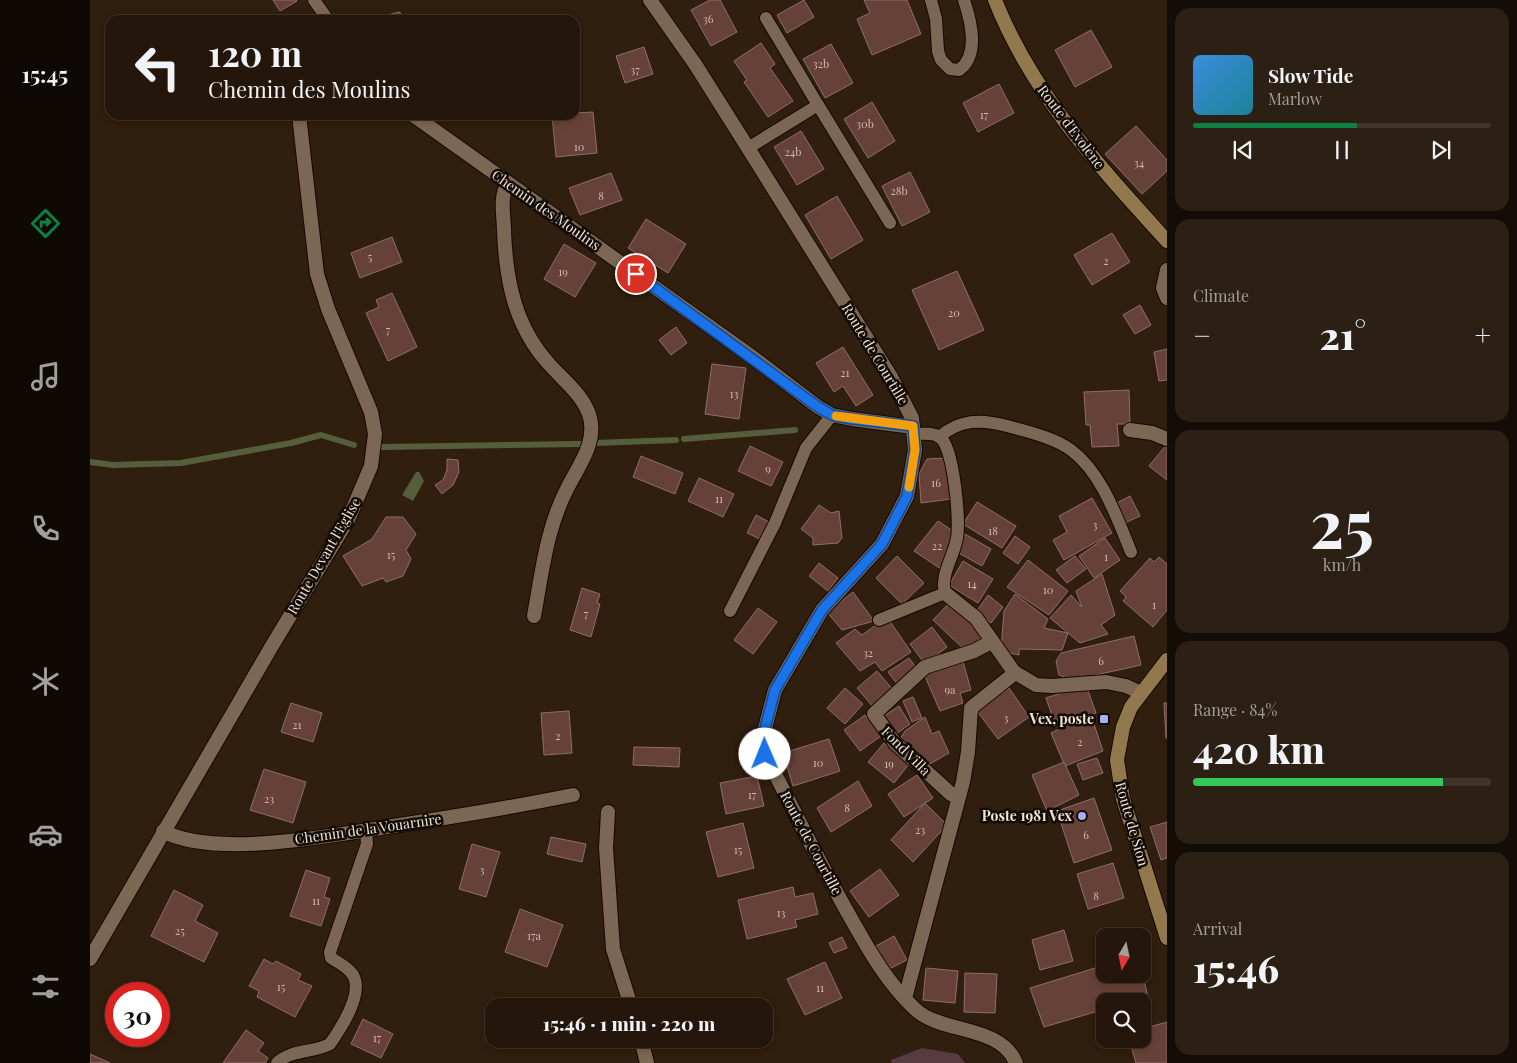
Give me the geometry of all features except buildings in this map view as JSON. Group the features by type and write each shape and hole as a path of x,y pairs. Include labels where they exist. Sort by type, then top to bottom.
{"main road":[{"name":"Route d'Evolène","path":"995,0 1026,66 1048,100 1100,166 1167,241"},
{"name":"Route de Sion","path":"1167,660 1131,707 1123,727 1117,760 1118,780 1167,938"}],"street":[{"name":"Route de Courtille","path":"650,0 695,64 748,148 890,377 912,418 915,450 907,496 882,544 822,610 775,690 763,736 765,754 818,858 872,956 886,977 916,1011 929,1018 987,1036 1002,1045 1014,1056 1016,1063"},
{"name":"Route Devant l'Eglise","path":"90,959 348,520 362,489 374,451 375,434 371,412 328,309 317,274 300,120"},
{"name":"Chemin des Moulins","path":"420,120 751,356 818,407 832,415 913,430"},
{"path":"508,184 503,196 506,259 511,293 517,311 531,341 577,394 589,414 591,424 584,459 561,502 548,539 534,616"},
{"path":"1167,270 1163,288 1167,298"},
{"path":"1130,430 1152,433 1167,439"},
{"path":"945,593 976,618 991,642 1015,673 1036,685 1052,686 1106,682 1126,686 1141,693"},
{"name":"Fond Villa","path":"958,797 951,794 895,744 874,714 925,667 974,651 991,642"},
{"path":"905,998 966,766 971,708 1015,673"},
{"name":"Chemin de la Vouarnire","path":"164,831 181,839 235,844 278,842 504,809 573,795"},
{"path":"608,812 606,848 613,949 628,998"},
{"path":"643,1048 647,1063"}],"lane":[{"path":"314,0 324,15"},
{"path":"931,0 941,60 950,70 958,70 965,66 970,55 972,30 964,0"},
{"path":"766,18 890,223"},
{"path":"748,148 818,105"},
{"path":"730,611 775,523 790,481 806,448 832,415"},
{"path":"939,437 957,425 978,420 1052,440 1071,450 1098,481 1131,552"},
{"path":"879,620 945,593 943,585 957,538 958,524 950,455 946,444 939,437 932,434 913,430"},
{"path":"276,1063 290,1054 330,1044 352,1004 356,987 354,977 349,970 332,958 330,952 367,844 366,830"}],"shaded area":[{"path":"416,472 419,472 424,481 413,501 402,495"},
{"path":"922,1048 958,1054 965,1063 892,1063 891,1060"}],"waterway":[{"path":"684,439 795,430"},
{"path":"90,462 113,465 181,463 291,443 321,435 354,445"},
{"path":"595,443 676,440"},
{"path":"382,447 580,444"}],"slow traffic":[{"path":"836,416 913,426 915,450 909,487"}],"place":[{"name":"Vex, poste","path":"1104,719"},
{"name":"Poste 1981 Vex","path":"1082,816"}],"route":[{"path":"636,274 751,356 818,407 832,415 913,426 915,450 907,496 882,544 822,610 775,690 763,736 765,754"}]}
